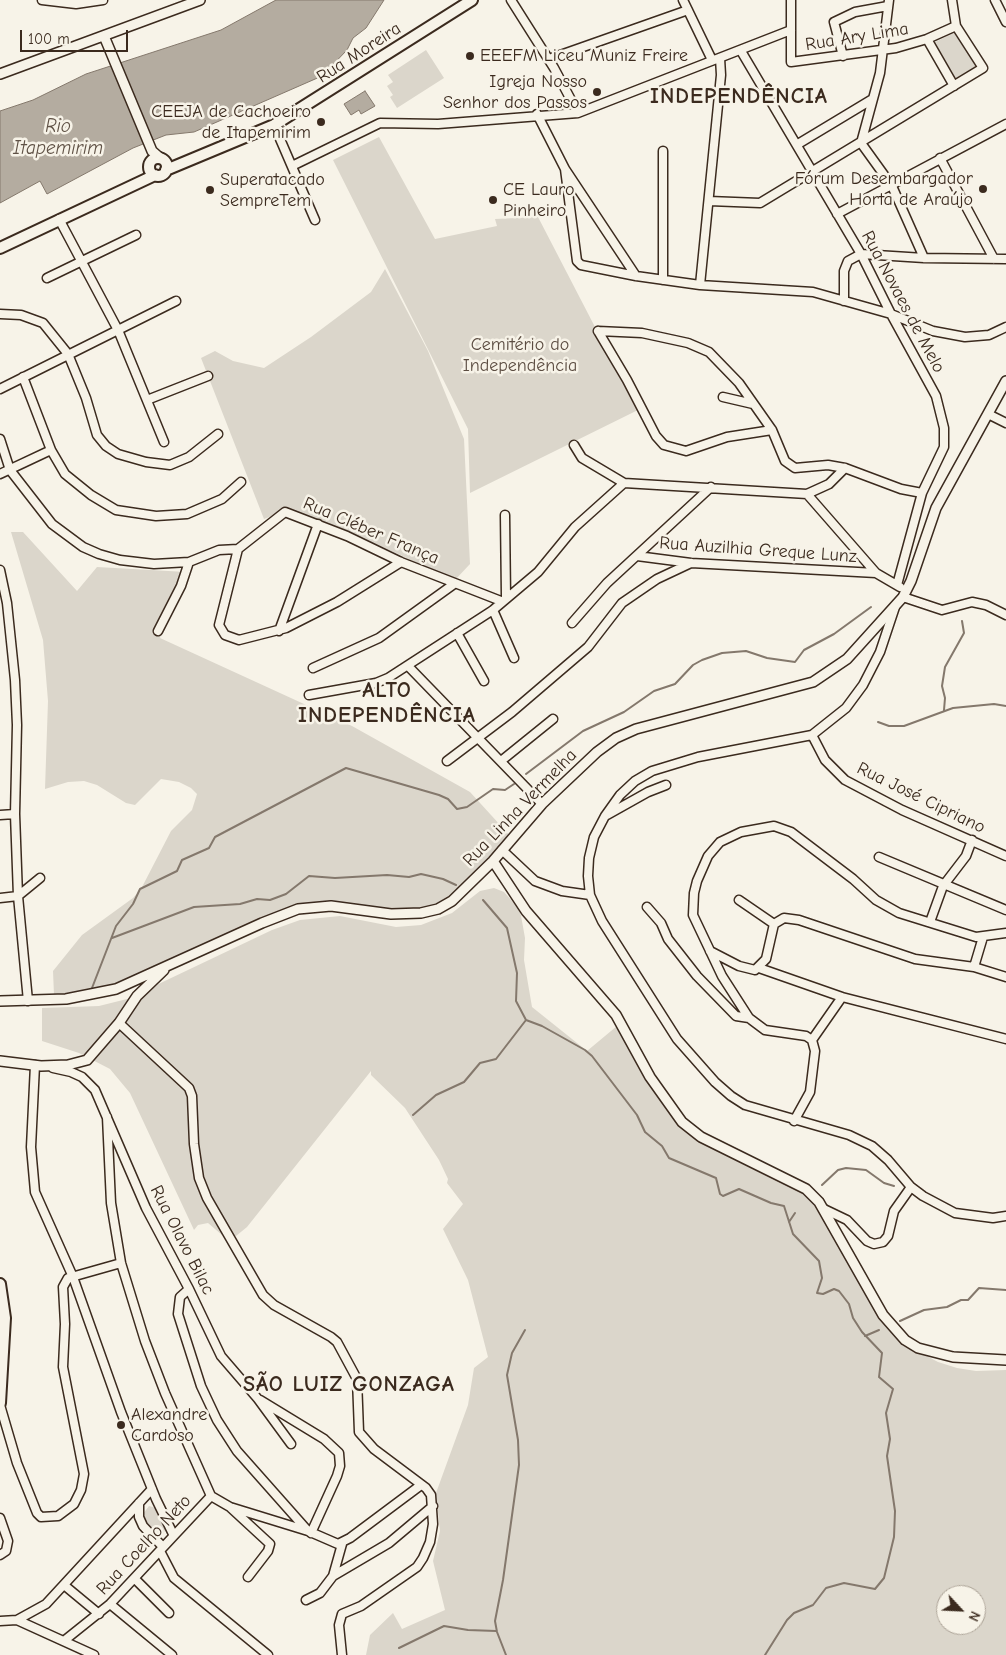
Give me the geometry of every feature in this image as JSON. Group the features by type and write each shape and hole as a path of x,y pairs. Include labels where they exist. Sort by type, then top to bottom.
{"main road":[{"name":"Rua Moreira","path":"156,161 180,165 274,125 472,0"},
{"path":"0,248 138,182 156,161"},
{"path":"0,1284 5,1318 0,1404"}],"street":[{"path":"42,0 76,4 103,0"},
{"path":"0,74 200,0"},
{"path":"511,0 578,112"},
{"path":"683,0 712,60"},
{"path":"292,166 380,123 438,124 537,114 578,112 792,30 791,0"},
{"path":"709,201 760,202 983,68 956,26 952,0"},
{"path":"995,0 1006,22"},
{"path":"843,56 834,22 855,12 888,3 880,73 861,143"},
{"path":"548,59 688,10"},
{"name":"Rua Ary Lima","path":"792,30 792,62 883,50 927,39 956,26"},
{"path":"104,36 156,161"},
{"path":"927,39 954,86"},
{"name":"Rua Novaes de Melo","path":"741,51 798,144 812,172 861,254 936,396 944,428 944,447 922,493 897,586"},
{"path":"700,285 722,75 720,58"},
{"path":"798,144 872,100"},
{"path":"537,114 565,169 636,276"},
{"path":"837,214 1006,124"},
{"path":"274,125 316,220"},
{"path":"861,143 892,186 924,258"},
{"path":"663,151 663,280"},
{"path":"940,158 994,259"},
{"path":"565,169 578,263 636,276 700,285 813,292 891,314 933,331 964,337 989,335 1006,327"},
{"path":"59,219 118,330 164,442"},
{"path":"46,278 136,235"},
{"path":"844,301 844,271 848,261 861,254 924,258 1006,259"},
{"path":"0,389 176,301"},
{"path":"0,314 20,315 43,323 68,354 86,398 97,435 106,446 118,454 146,462 170,465 189,457 218,434"},
{"path":"772,430 727,437 686,451 664,445 656,436 627,380 598,331 642,333 688,343 709,352 730,371 772,430 785,461 795,468 828,465 845,468 901,489 922,493"},
{"path":"148,400 208,376"},
{"path":"23,377 51,450 65,474 91,495 116,510 156,516 187,514 222,499 241,482"},
{"name":"Rua Linha Vermelha","path":"0,1001 66,999 116,990 175,961 298,909 331,906 391,914 421,913 438,909 452,901 493,861 542,804 597,752 616,738 636,729 813,682 847,658 895,607 904,594 936,508 988,414 1003,392 1006,381"},
{"path":"723,397 753,404"},
{"path":"988,414 1006,423"},
{"path":"0,439 10,470 52,524 83,547 120,560 154,564 189,562 219,550 238,549 219,625 225,635 239,640 279,631 337,602 401,562"},
{"path":"574,445 582,458 624,483 807,494 829,484 845,468"},
{"path":"0,474 51,450"},
{"path":"309,695 376,683 408,666 493,610 503,599 538,572 575,527 624,483"},
{"path":"572,623 607,582 638,556 711,487"},
{"path":"807,494 876,573 897,586 904,594 942,610 972,602 1006,615"},
{"name":"Rua Cléber França","path":"238,549 285,512 318,524 454,584 503,599"},
{"path":"503,599 505,515"},
{"path":"279,631 318,524"},
{"name":"Rua Auzilhia Greque Lunz","path":"638,556 691,563 876,573"},
{"path":"158,631 182,586 189,562"},
{"path":"447,761 512,712 588,647 622,603 658,579 691,563"},
{"path":"0,570 7,603 15,680 18,896 28,1001"},
{"path":"313,668 379,638 454,584"},
{"path":"895,607 880,652 863,685 846,708 812,735 698,758 652,771 635,780 620,795 605,816 594,837 589,858 590,895 602,922 677,1039 714,1082 745,1105 850,1134 872,1146 888,1160 911,1187 923,1196 955,1212 994,1218 1006,1216"},
{"path":"493,610 514,658"},
{"path":"457,633 484,681"},
{"path":"408,666 542,804"},
{"path":"501,761 553,719"},
{"name":"Rua José Cipriano","path":"812,735 825,760 845,780 902,810 1006,856"},
{"path":"605,816 648,792 666,785"},
{"path":"0,815 16,814"},
{"path":"794,1120 810,1092 815,1051 812,1040 806,1036 766,1030 749,1018 722,976 693,915 694,892 708,856 720,842 741,832 774,826 790,832 876,900 899,913 966,935 983,937 1006,933"},
{"path":"930,922 943,886 966,856 972,840"},
{"path":"502,850 535,881 562,891 590,895"},
{"path":"878,858 943,886 996,904 1006,910"},
{"path":"493,861 526,911 616,1015 650,1077 682,1122 701,1137 806,1189 824,1209 883,1315 905,1340 918,1348 945,1356 1006,1360"},
{"path":"0,898 18,896 40,878"},
{"path":"739,900 774,924"},
{"path":"646,907 661,923 668,939 697,976 736,1016 749,1018"},
{"path":"759,968 766,960 774,924 784,918 799,920 915,959 974,967 1006,977"},
{"path":"974,967 983,937"},
{"path":"710,951 751,970 759,968 842,997 1006,1039"},
{"name":"Rua Olavo Bilac","path":"38,1066 68,1065 86,1060 119,1023 137,996 175,961"},
{"path":"812,1040 842,997"},
{"path":"119,1023 189,1088 192,1096 194,1144 199,1178 207,1198 263,1295 274,1305 337,1342 357,1379 359,1432 374,1449 429,1491 434,1506 430,1542 417,1567 361,1606 342,1614 339,1625 342,1655"},
{"name":"Rua Olavo Bilac","path":"0,1061 71,1072 82,1077 95,1090 146,1208 190,1289 221,1356 258,1399 291,1444"},
{"path":"38,1066 31,1147 32,1180 42,1211 73,1277 121,1412 152,1489 173,1534"},
{"path":"107,1117 111,1202 121,1263 145,1341 165,1393 211,1496 230,1507 269,1542 268,1551 248,1577"},
{"path":"824,1209 847,1220 867,1241 874,1244 883,1242 888,1236 894,1211 911,1187"},
{"path":"0,1404 16,1463 37,1513 41,1517 52,1518 68,1510 77,1498 83,1482 84,1466 63,1367 65,1324 63,1287 66,1280 73,1277 121,1263"},
{"path":"190,1289 180,1297 178,1314 201,1386 217,1420 237,1450 310,1532"},
{"path":"258,1399 324,1439 339,1453 340,1466 337,1476 310,1532"},
{"path":"306,1600 320,1594 333,1576 342,1544 421,1485"},
{"path":"0,1621 17,1620 46,1604 152,1489"},
{"name":"Rua Coelho Neto","path":"65,1640 110,1604 162,1549 173,1534 211,1496"},
{"path":"139,1503 139,1513 143,1526 162,1549 174,1578 268,1655"},
{"path":"333,1576 389,1543 434,1506"},
{"path":"230,1507 310,1532 332,1543 342,1544"},
{"path":"0,1518 8,1541 6,1550 0,1555"},
{"path":"135,1579 169,1613"},
{"name":"Rua Coelho Neto","path":"64,1585 99,1614"},
{"path":"110,1604 172,1655"},
{"path":"17,1620 65,1640 94,1655"}],"green space":[{"path":"956,32 978,67 955,81 933,43"},
{"path":"426,50 444,78 397,108 390,97 393,95 387,86 393,82 388,75"},
{"name":"Cemitério do Independência","path":"379,137 435,239 497,226 495,219 538,217 638,410 470,493 468,429 333,160"},
{"path":"385,269 428,351 464,439 470,564 455,580 356,535 290,509 264,519 201,358 215,351 233,361 264,368 311,337 371,292"},
{"path":"11,532 23,532 77,591 97,567 186,572 160,638 352,726 470,792 512,838 444,903 414,913 320,904 98,994 54,995 53,971 82,935 133,898 141,889 171,831 192,810 197,794 191,788 179,782 161,779 135,805 126,803 97,785 84,781 68,782 45,789 48,701 43,640"},
{"path":"494,888 504,892 520,910 525,938 524,960 532,1007 587,1051 617,1026 649,1083 662,1100 710,1146 788,1182 813,1199 877,1313 912,1348 938,1362 957,1368 976,1371 1006,1370 1006,1655 366,1655 370,1635 393,1613 402,1629 445,1610 433,1561 440,1531 436,1493 468,1405 474,1368 488,1357 468,1280 443,1229 463,1204 447,1183 448,1179 439,1160 405,1108 371,1075 371,1071 247,1227 236,1236 222,1235 208,1223 198,1225 194,1230 130,1093 110,1069 79,1053 42,1041 42,1008 99,1006 127,999 272,930 300,920 340,916 396,927 421,925 452,913 480,891"},
{"path":"149,1506 156,1508 166,1527 163,1535 159,1536 144,1523 143,1514"}],"water":[{"name":"Rio Itapemirim","path":"276,0 384,0 366,28 353,38 347,50 322,76 194,132 166,135 133,148 47,194 40,181 0,203 0,111 33,100 86,74 221,30"},
{"path":"365,91 375,106 361,114 359,110 351,115 344,104"}],"waterway":[{"path":"526,774 583,731 624,712 654,691 675,684 693,665 702,660 722,653 746,651 767,658 795,662 804,650 834,634 871,607"},
{"path":"944,710 945,698 942,686 945,667 964,633 962,621"},
{"path":"878,722 889,726 904,726 953,708 994,704 1006,706"},
{"path":"92,988 116,926 133,904 140,889 177,871 182,860 209,848 215,837 346,768 439,795 448,799 457,809 467,807 493,789 505,790 514,784"},
{"path":"112,938 194,907 240,904 257,899 270,900 286,894 309,876 335,878 387,875 409,877 421,874 443,879 456,885"},
{"path":"483,900 507,928 517,973 516,1001 526,1020 542,1026 585,1050 592,1056 637,1115 645,1132 662,1146 669,1158 716,1178 720,1194 723,1196 739,1189 771,1203 784,1206 793,1234 819,1261 822,1278 817,1293 823,1294 834,1289 839,1291 849,1304 853,1318 862,1332 882,1353 879,1377 893,1389 886,1413 890,1439 887,1456 895,1511 894,1537 884,1578 875,1589 844,1583 826,1588 813,1605 794,1613 787,1620 765,1655"},
{"path":"413,1115 436,1095 464,1082 480,1063 496,1059 526,1020"},
{"path":"822,1185 838,1170 846,1168 866,1170 884,1183 894,1186"},
{"path":"789,1222 795,1213"},
{"path":"900,1321 924,1310 947,1307 961,1300 968,1300 979,1288 1006,1290"},
{"path":"506,1655 495,1621 503,1580 519,1465 518,1440 507,1375 512,1353 525,1330"},
{"path":"865,1336 879,1330"},
{"path":"399,1648 444,1626 468,1630 496,1631"}],"place":[{"name":"EEEFM Liceu Muniz Freire","path":"470,56"},
{"name":"Igreja Nosso Senhor dos Passos","path":"597,92"},
{"name":"CEEJA de Cachoeiro de Itapemirim","path":"321,122"},
{"name":"Fórum Desembargador Horta de Araújo","path":"983,189"},
{"name":"Superatacado SempreTem","path":"210,190"},
{"name":"CE Lauro Pinheiro","path":"493,200"},
{"name":"Alexandre Cardoso","path":"121,1425"}],"district":[{"name":"INDEPENDÊNCIA","path":"739,97"},
{"name":"ALTO INDEPENDÊNCIA","path":"387,704"},
{"name":"SÃO LUIZ GONZAGA","path":"349,1385"}]}
